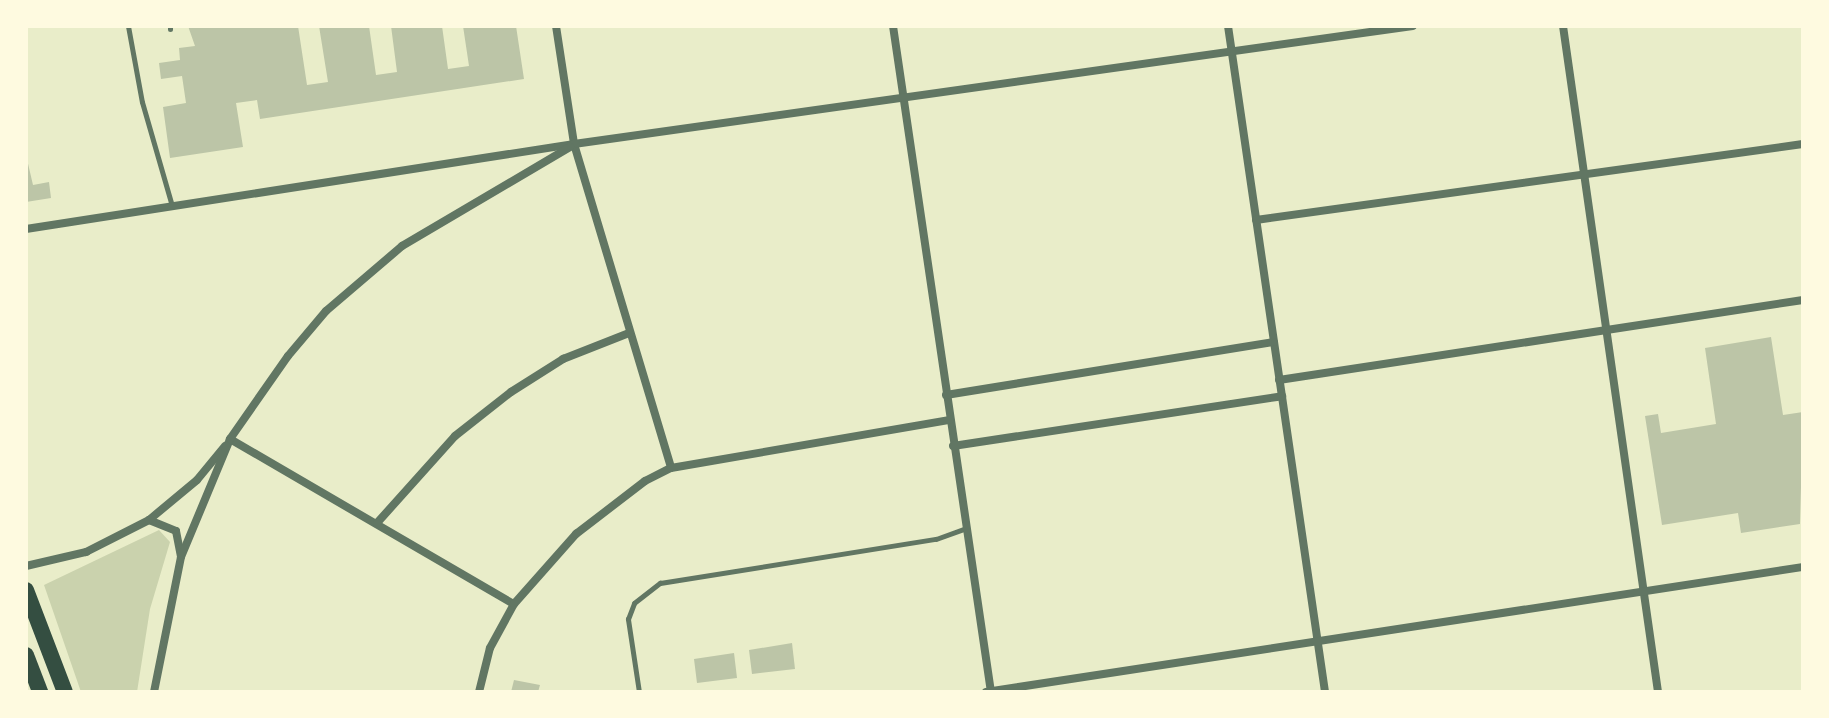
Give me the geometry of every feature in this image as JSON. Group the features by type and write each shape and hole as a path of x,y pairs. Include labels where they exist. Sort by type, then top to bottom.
{"main road":[{"path":"26,590 65,692"},
{"path":"26,655 40,692"}],"street":[{"path":"556,26 574,144 671,468"},
{"path":"893,26 989,692 1803,567"},
{"path":"1228,26 1325,692"},
{"path":"26,229 574,144 1413,26"},
{"path":"1563,26 1658,692"},
{"path":"26,566 86,552 149,520 197,480 288,356 362,276 431,226 528,176 574,144"},
{"path":"1256,220 1803,144"},
{"path":"1279,380 1803,300"},
{"path":"377,523 455,436 511,392 563,359 629,333"},
{"path":"946,395 1274,342"},
{"path":"953,446 1282,396"},
{"path":"479,692 490,648 514,604 599,514 671,468 950,420"},
{"path":"230,439 514,604"},
{"path":"154,692 181,557 230,439"},
{"path":"149,520 176,531 181,557"}],"lane":[{"path":"128,26 142,102 172,206"},
{"path":"639,692 628,619 634,603 660,583 936,539 966,528"}],"green space":[{"path":"159,530 170,542 150,609 137,692 81,692 44,585"}],"building":[{"path":"188,26 298,26 307,85 328,82 319,26 369,26 376,75 397,72 391,26 442,26 448,69 469,66 463,26 516,26 524,79 260,119 257,100 236,103 243,147 170,158 163,107 186,103 182,76 161,79 159,63 180,60 179,48 195,46"},
{"path":"26,155 33,185 49,182 51,198 26,202"},
{"path":"1771,337 1783,415 1803,412 1800,524 1741,533 1738,513 1662,525 1645,416 1658,414 1661,433 1716,424 1705,348"},
{"path":"792,643 795,669 752,674 749,650"},
{"path":"734,653 737,678 697,683 694,659"},
{"path":"514,680 540,685 538,692 511,692"}]}
